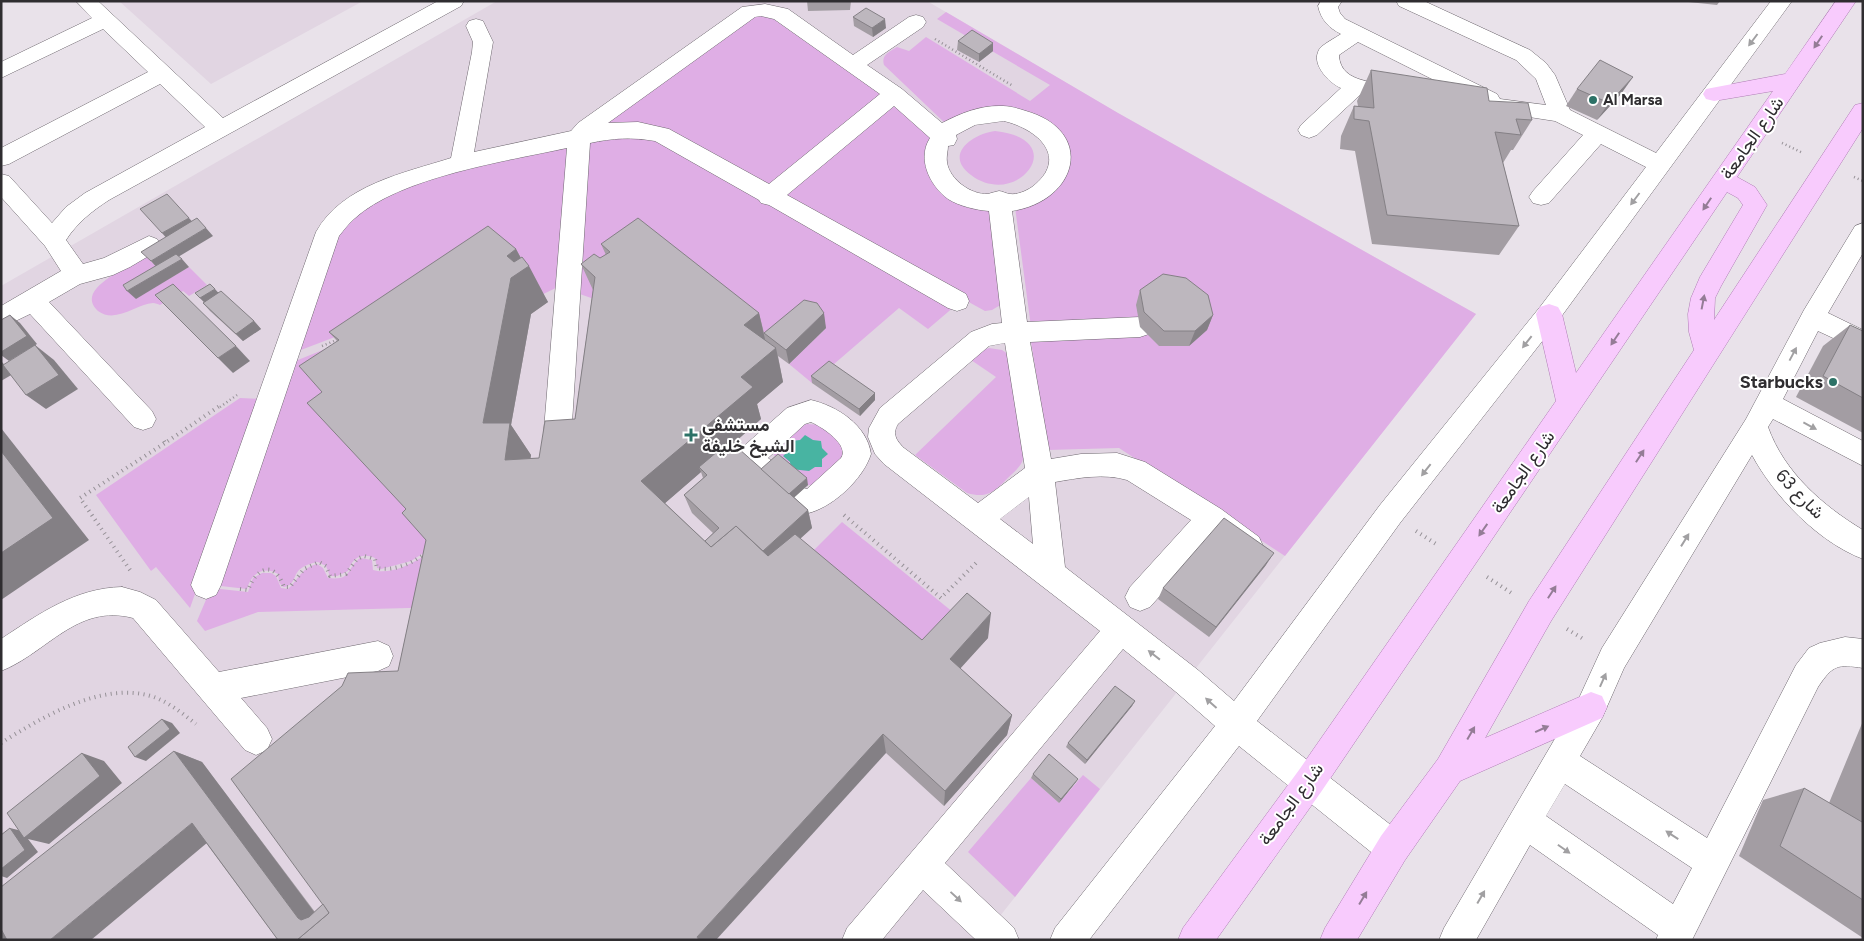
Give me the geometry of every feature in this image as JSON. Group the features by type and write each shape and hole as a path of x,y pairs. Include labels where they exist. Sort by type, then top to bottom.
{"main road":[{"name":"شارع الجامعة","path":"1195,940 1310,781 1846,1"},
{"path":"1714,94 1792,80"},
{"path":"1338,940 1393,848 1449,770 1540,611 1707,350 1858,123"},
{"path":"1707,350 1702,332 1701,314 1703,298 1709,284 1755,205 1753,198 1748,192 1724,180"},
{"path":"1549,314 1570,405"},
{"path":"1449,770 1591,706"}],"street":[{"path":"86,1 221,129"},
{"path":"53,240 60,227 85,203 454,1"},
{"path":"1332,1 1328,6 1330,15 1338,24 1504,106"},
{"path":"1406,1 1523,55 1538,66 1549,80 1560,114"},
{"path":"1067,940 1236,724 1390,514 1549,314 1782,1"},
{"path":"556,454 579,137 600,116 749,12 760,9 772,10 781,8 894,94 944,137"},
{"path":"1,72 106,19"},
{"path":"854,64 916,22"},
{"path":"462,163 482,52 483,42 481,33 476,26"},
{"path":"1356,34 1329,52 1327,62 1332,72 1357,86 1419,95"},
{"path":"1,158 140,84 163,74"},
{"path":"1309,130 1357,86"},
{"path":"769,196 894,94"},
{"path":"1447,99 1560,114 1660,165"},
{"path":"986,114 1022,117 1038,124 1050,134 1058,147 1061,160 1058,174 1049,186 1036,196 1019,202 980,202 962,196 948,186 938,174 934,161 935,148 944,137 953,125 968,118 986,114"},
{"path":"206,585 328,232 346,212 370,196 395,184 462,163 612,130 638,130 661,134 957,301"},
{"path":"1541,197 1598,134"},
{"path":"1,182 53,240 74,270 70,279 1,318"},
{"path":"999,201 1016,332 1040,473 1051,574"},
{"path":"1456,940 1591,706 1613,658 1761,415 1813,317 1863,232"},
{"path":"73,274 89,274 104,270 149,245"},
{"path":"32,300 143,419"},
{"path":"1813,317 1863,342"},
{"path":"794,497 811,502 821,495 855,460 857,452 889,416 974,344 992,334 1140,327"},
{"path":"767,473 755,464 754,454 796,416 803,412 812,411 820,414 852,437 885,448 1121,629 1187,681 1236,724 1393,848"},
{"path":"1761,415 1863,454"},
{"name":"شارع 63","path":"1761,415 1764,451 1780,476 1802,500 1828,523 1863,546"},
{"path":"978,519 1040,473 1081,466 1117,465 1135,470 1211,518 1268,559"},
{"path":"1140,597 1211,518"},
{"path":"1,657 78,608 101,601 123,601 142,606 256,739"},
{"path":"859,940 1121,629"},
{"path":"1524,821 1676,934 1807,676 1820,658 1845,651 1863,654"},
{"path":"214,688 378,656"},
{"path":"1559,761 1713,862"},
{"path":"922,865 1002,940"}],"path":[{"path":"887,42 909,47 923,36 930,36 1018,90"},
{"path":"284,360 347,336"},
{"path":"123,601 134,576 80,498 239,394 273,392"},
{"path":"143,419 165,443"},
{"path":"821,495 941,598 1001,537"},
{"path":"1390,514 1613,658"},
{"path":"206,585 248,590 253,577 263,571 273,570 279,574 284,587 290,587 296,581 300,572 310,564 319,562 326,566 330,576 338,577 346,574 354,562 362,556 369,556 375,559 374,564 376,568 382,570 413,562 422,556"},
{"path":"1,743 25,727 57,711 88,699 118,692 152,696 174,708 202,729"}],"shaded area":[{"path":"119,1 363,1 211,84"},
{"name":"مستشفى الشيخ خليفة","path":"497,1 927,1 1118,113 1476,314 981,940 1,940 1,286"},
{"path":"762,11 883,96 778,182 764,184 660,129 609,127 601,120"},
{"path":"946,12 1118,113 1476,314 1285,556 1119,448 1048,450 1030,335 1139,323 1031,327 1015,207 1063,174 1031,118 948,126 883,62 886,54 897,47 909,51 926,37 1030,101 1050,85 937,19"},
{"path":"896,105 937,141 933,168 991,207 1002,304 992,310 985,311 793,205 786,196 789,184"},
{"path":"995,131 1018,137 1031,146 1034,158 1030,169 1019,179 1005,184 988,183 971,175 963,167 960,160 960,153 970,141 978,136"},
{"path":"644,134 955,306 928,329 899,308 812,383 789,364 826,328 767,348 574,292 587,143"},
{"path":"565,148 569,151 562,285 533,299 434,537 446,607 258,612 205,631 197,621 211,588 248,592 253,578 262,573 271,573 276,576 281,588 288,589 307,568 317,564 323,568 328,578 341,578 348,573 360,558 372,560 373,570 386,571 406,566 424,556 422,554 411,561 381,569 377,568 375,558 362,556 352,563 348,571 337,576 330,576 326,566 318,562 313,563 299,570 292,583 283,587 279,582 278,574 267,570 258,572 251,579 247,589 212,585 288,364 412,314 411,308 293,353 342,221 433,173"},
{"path":"146,256 158,269 136,298 189,267 207,285 189,296 183,291 160,305 154,303 146,304 112,315 98,311 93,305 92,297 100,285"},
{"path":"989,348 1002,350 1008,354 1022,426 1024,454 1021,465 1000,486 992,492 978,495 967,493 915,455 996,377 971,360"},
{"path":"240,398 264,399 190,608 156,567 151,571 96,495"},
{"path":"807,424 821,425 840,442 843,453 839,465 815,485 808,485 774,455 772,450 794,426"},
{"path":"805,435 813,440 821,441 822,448 828,454 822,459 822,467 815,467 809,471 791,469 790,462 783,456 791,449 791,441 800,440"},
{"path":"842,522 954,613 925,644 813,551"},
{"path":"1083,775 1100,789 1015,897 968,852 1031,778 1059,803"}],"building":[{"path":"866,8 885,19 872,28 853,17"},
{"path":"972,30 993,43 979,54 958,41"},
{"path":"1600,60 1633,77 1609,103 1577,89"},
{"path":"1371,70 1487,88 1489,101 1528,103 1532,120 1516,119 1521,135 1495,132 1519,226 1387,215 1369,121 1354,119 1354,106 1374,108"},
{"path":"167,194 189,218 162,233 140,209"},
{"path":"197,218 206,228 151,261 141,252"},
{"path":"638,218 759,313 744,325 776,348 741,377 753,387 641,481 711,547 736,526 768,556 795,534 922,640 967,593 991,613 950,659 1012,715 945,791 883,734 697,937 699,940 297,940 329,913 231,779 342,686 348,673 398,671 426,540 402,513 406,509 307,403 322,392 299,366 339,340 329,332 488,226 516,249 507,256 514,262 522,257 529,266 511,278 483,423 510,423 505,460 539,458 545,421 575,419 595,277 581,264 594,254 600,258 610,252 601,244"},
{"path":"176,254 182,259 127,291 123,285"},
{"path":"1163,274 1186,278 1208,295 1213,315 1195,331 1164,331 1144,312 1140,290"},
{"path":"173,284 236,346 218,358 155,295"},
{"path":"210,284 215,289 200,298 195,293"},
{"path":"221,291 254,321 236,334 203,303"},
{"path":"804,300 817,303 824,313 786,350 764,333"},
{"path":"10,315 27,336 1,352 1,320"},
{"path":"1850,325 1863,331 1863,398 1823,376"},
{"path":"35,345 59,375 26,395 3,365"},
{"path":"829,361 875,393 859,409 811,376"},
{"path":"730,441 808,510 763,551 736,526 711,547 705,541 719,528 684,495 707,475 699,467"},
{"path":"1,451 53,518 1,553"},
{"path":"778,454 807,478 789,494 761,469"},
{"path":"1224,518 1274,553 1216,627 1163,588"},
{"path":"1115,686 1135,701 1087,760 1068,743"},
{"path":"162,719 170,729 135,757 128,747"},
{"path":"174,751 298,918 301,920 309,917 323,904 329,913 297,940 278,940 192,823 50,940 7,940 1,929 1,887"},
{"path":"82,753 100,776 24,838 7,813"},
{"path":"1049,754 1078,779 1061,799 1033,774"},
{"path":"1804,788 1862,822 1863,819 1863,900 1780,846"},
{"path":"10,828 25,850 1,869 1,835"}],"place":[{"name":"Al Marsa","path":"1593,100"},
{"name":"Starbucks","path":"1833,382"},
{"name":"مستشفى الشيخ خليفة","path":"691,435"}]}
